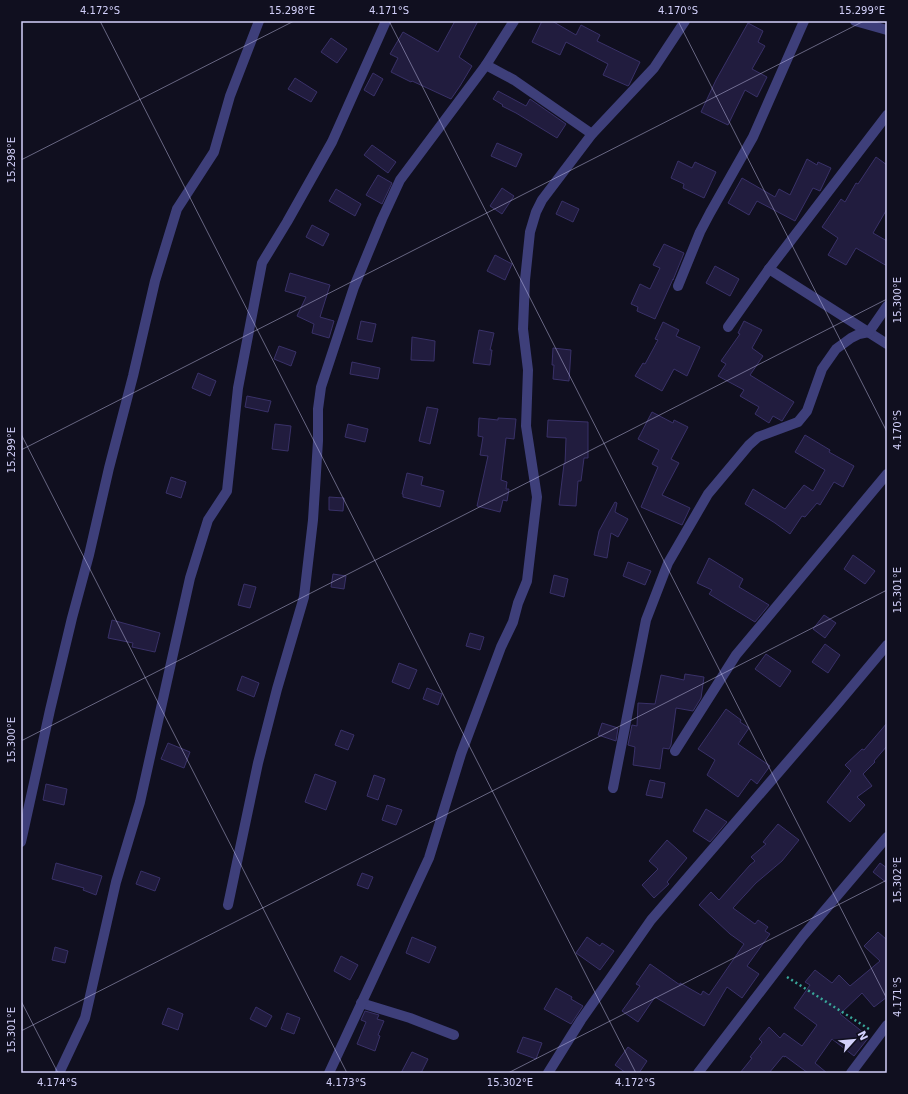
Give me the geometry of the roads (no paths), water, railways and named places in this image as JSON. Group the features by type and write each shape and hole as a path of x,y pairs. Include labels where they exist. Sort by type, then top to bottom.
{"street":[{"path":"21,842 50,710 133,376 155,281 177,209 214,152 230,96 259,21"},
{"path":"60,1071 84,1018 116,882 140,802 190,578 208,520 227,491 238,388 262,263 332,142 386,21"},
{"path":"228,905 258,763 304,597 313,520 318,441 318,410 321,387 352,292 400,180 486,65 514,21"},
{"path":"329,1073 429,858 461,754 501,647 513,622 518,603 527,581 537,497 526,426 528,370 523,329 525,280 530,232 536,212 542,200 592,134 654,68 685,21"},
{"path":"678,286 700,232 754,137 804,21"},
{"path":"855,21 887,30"},
{"path":"486,65 514,80 592,134"},
{"path":"728,327 769,269 887,115"},
{"path":"769,269 887,344"},
{"path":"613,788 646,620 668,563 708,494 749,445 758,438 798,422 807,411 822,369 836,349 855,336 869,332 887,306"},
{"path":"675,751 736,655 887,474"},
{"path":"548,1073 581,1020 651,920 887,645"},
{"path":"698,1073 803,936 887,837"},
{"path":"361,1003 410,1018 454,1035"},
{"path":"851,1073 887,1026"}]}
